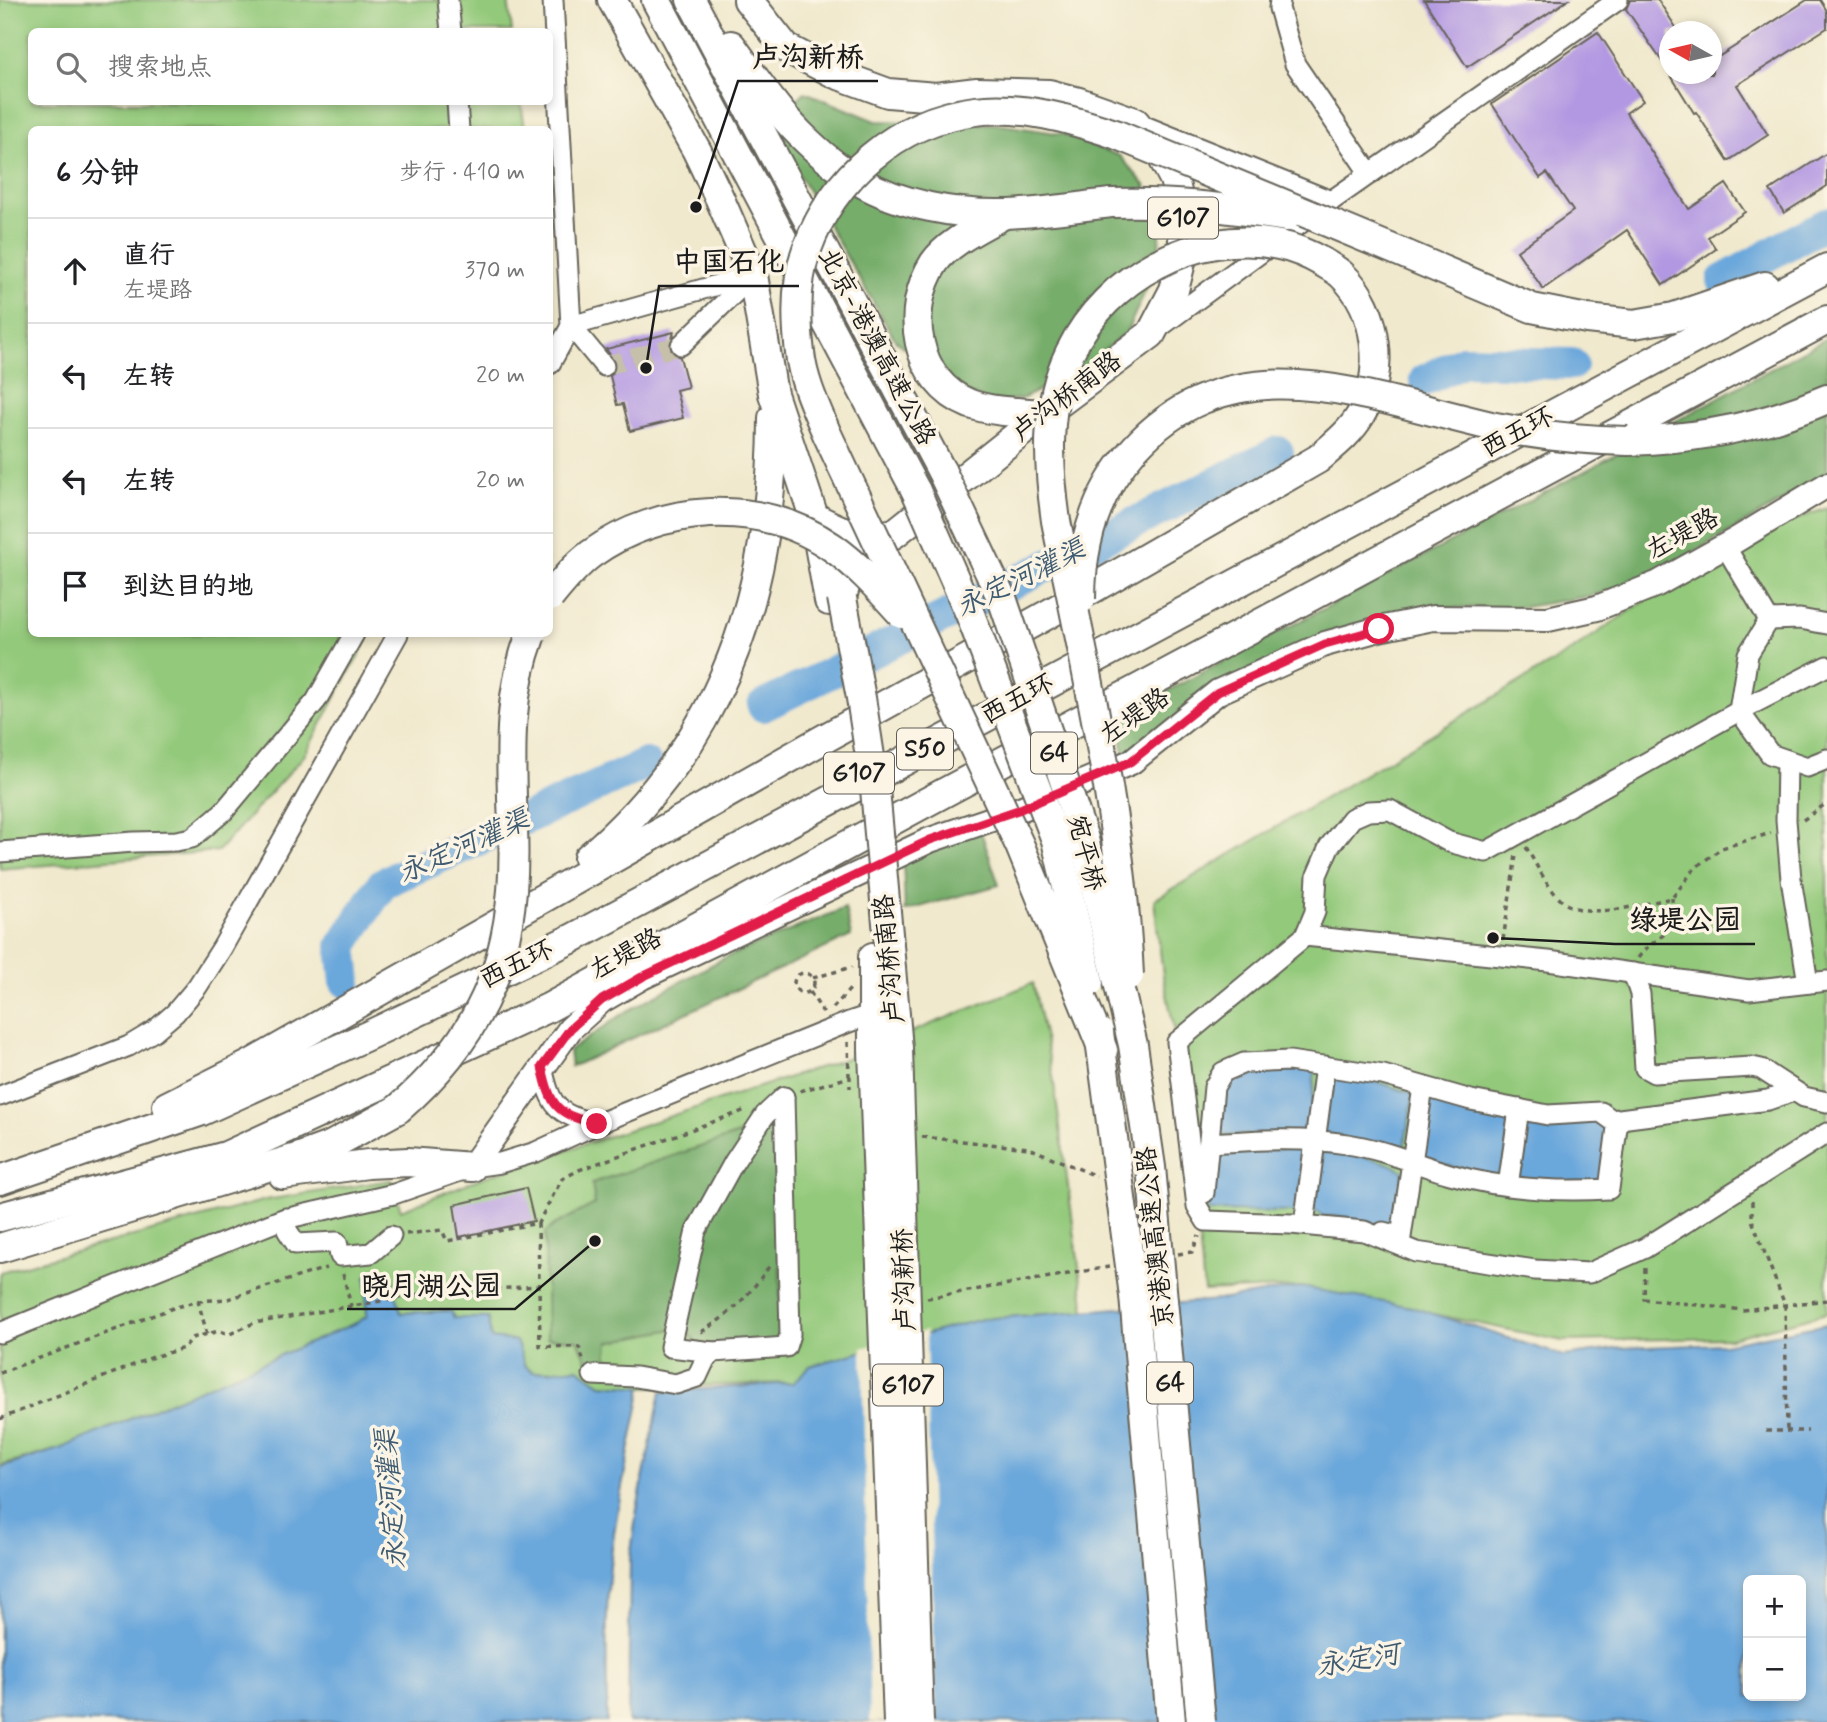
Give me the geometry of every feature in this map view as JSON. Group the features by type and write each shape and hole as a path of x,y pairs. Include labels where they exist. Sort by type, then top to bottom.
{"highway":[{"name":"卢沟桥南路","path":"612,0 697,151 753,275 773,394 814,517 862,698 875,789 873,953 883,1010 873,1050"},
{"name":"北京-港澳高速公路","path":"656,0 916,491"},
{"name":"北京-港澳高速公路","path":"691,0 942,472"},
{"path":"699,0 768,96 800,134 859,181 888,194 922,205 956,211 1004,214 1111,203 1153,202 1332,213"},
{"path":"748,0 786,48 836,74 888,93 936,97 977,92 1049,94 1135,122"},
{"path":"1103,1050 1020,846 809,391 800,357 797,319 799,286 806,251 834,196 854,172 900,136 929,122 975,111 1023,111 1071,120 1115,134 1332,213 1407,255 1532,308 1587,319 1634,324 1674,317 1827,266"},
{"name":"卢沟桥南路","path":"836,599 849,571 864,552 895,533 1044,414 1151,334 1174,290 1182,258 1184,222 1174,179 1160,153 1135,122"},
{"path":"1004,214 961,239 935,262 923,288 916,318 919,348 930,369 945,388 969,403 1000,411 1044,414"},
{"path":"33,1170 251,1064 540,899 1076,598 1318,458 1339,441 1360,417 1372,390 1376,365 1374,338 1368,315 1342,275 1304,252 1279,245 1244,242 1191,251 1157,262 1134,276 1112,296 1070,352 1056,396 1049,444 1049,471 1056,521 1081,648 1116,830 1128,936 1133,1045"},
{"name":"西五环","path":"0,1180 202,1111 570,939 1827,266"},
{"name":"西五环","path":"0,1217 226,1156 548,1007 1827,320"},
{"path":"1081,648 1081,585 1087,541 1100,498 1120,465 1148,434 1174,414 1199,401 1228,391 1295,383 1328,386 1534,434 1628,441 1667,440 1722,432 1757,424 1827,399"},
{"path":"540,899 608,842 654,794 692,738 723,681 744,629 761,559 773,469 773,394"},
{"name":"宛平桥","path":"942,472 1003,601 1084,839 1133,1045"},
{"name":"宛平桥","path":"916,491 970,614 1056,840 1081,941 1103,1050"},
{"path":"553,594 589,555 640,526 689,514 745,514 776,520 831,546 864,574 920,633"},
{"path":"814,517 853,535 871,538 895,533"},
{"path":"0,1248 228,1181 332,1145 398,1109 425,1085 452,1055 477,1016 492,984 504,949 511,912 511,728 514,691 530,637"},
{"name":"京港澳高速公路","path":"1133,1045 1151,1167 1201,1722"},
{"name":"卢沟新桥","path":"873,1050 898,1722"},
{"name":"卢沟新桥","path":"873,1050 919,1722"},
{"name":"京港澳高速公路","path":"1103,1050 1134,1296 1171,1722"},
{"path":"228,1181 368,1164 408,1162 472,1167"}],"main road":[{"name":"左堤路","path":"472,1167 570,1029 602,1000 622,989 930,840 1018,810 1130,762 1218,692 1325,644 1433,618 1548,619 1597,608 1657,584 1827,485"}],"street":[{"path":"448,0 451,28"},
{"path":"553,0 571,326 553,359"},
{"path":"1280,0 1279,8 1295,64 1370,174"},
{"path":"1151,334 1332,213 1370,174 1618,0"},
{"path":"457,105 459,126"},
{"path":"1135,122 1332,213"},
{"path":"571,326 753,275"},
{"path":"681,345 753,275"},
{"path":"571,326 604,366"},
{"path":"1725,546 1769,620"},
{"path":"1769,620 1800,619 1827,624"},
{"path":"1769,620 1748,654 1739,711 1770,754 1807,767 1827,759"},
{"path":"0,852 192,838 224,811 316,701 352,637"},
{"path":"0,1096 129,1046 176,1013 197,987 222,948 396,637"},
{"path":"1827,666 1739,711 1486,852 1449,842 1390,810 1368,811 1352,818 1329,847 1317,875 1315,912 1305,936 1177,1042 1198,1206 1206,1221 1290,1224 1364,1231 1416,1252 1535,1270 1589,1273 1645,1248 1827,1133"},
{"path":"1305,936 1500,956 1749,990 1818,982 1791,879 1787,828 1787,760"},
{"path":"1633,973 1640,994 1645,1068 1654,1073 1752,1067 1761,1069 1804,1097 1827,1102"},
{"path":"0,1333 285,1218 394,1194 472,1167 500,1163 536,1152 597,1124 883,1010"},
{"path":"1423,1087 1401,1237 1352,1224 1305,1217 1214,1217 1207,1213 1204,1197 1214,1087 1223,1072 1244,1063 1289,1061 1383,1075 1423,1087 1548,1115 1601,1112 1612,1121 1768,1100 1794,1091"},
{"path":"1305,1217 1325,1066"},
{"path":"542,1067 554,1105 573,1118 597,1124"},
{"path":"784,1097 790,1334 786,1347 713,1352 670,1347 696,1231 734,1162 765,1115 784,1097"},
{"path":"1508,1186 1519,1109"},
{"path":"1209,1143 1263,1139 1315,1140 1350,1145 1452,1175 1508,1186 1576,1191 1609,1189 1618,1120"},
{"path":"285,1218 287,1230 296,1244 337,1242 340,1259 371,1252 391,1236"},
{"path":"593,1375 636,1377 676,1384 697,1377 704,1362 713,1352"}],"path":[{"path":"1519,834 1543,878 1566,904 1586,909 1615,910 1672,898 1696,867 1722,848 1797,825 1827,803"},
{"path":"1500,956 1519,834"},
{"path":"1633,973 1634,964 1643,952 1667,934 1673,910 1672,898"},
{"path":"813,978 814,986 810,992 804,994 794,985 795,979 803,973 813,978 873,953"},
{"path":"810,992 826,1017 851,988"},
{"path":"850,1077 873,1050"},
{"path":"921,1137 1029,1148 1101,1178"},
{"path":"1753,1180 1752,1220 1785,1305 1787,1431"},
{"path":"538,1223 540,1346 579,1347 586,1369 593,1375"},
{"path":"1645,1248 1644,1299 1743,1310 1827,1300"},
{"path":"670,1347 721,1320 744,1300 773,1261 788,1250"},
{"path":"0,1373 173,1308 198,1301 228,1299 340,1259 351,1306"},
{"path":"0,1419 153,1357 184,1348 192,1338 219,1331 230,1334 254,1323 402,1297 486,1288 539,1286"},
{"path":"198,1301 207,1334"},
{"path":"1766,1432 1808,1431"}],"green space":[{"path":"0,0 508,0 512,28 28,28 28,105 521,105 525,126 28,126 28,637 368,637 304,756 218,851 0,869"},
{"path":"805,92 876,121 996,124 1063,134 1120,156 1145,185 1160,231 1159,248 1147,288 1126,333 1083,367 1024,398 995,403 960,391 896,341 783,148 786,110"},
{"path":"1827,338 1827,476 1643,581 1590,596 1525,607 1428,608 1337,631 1125,756 1116,718 1576,476"},
{"path":"1827,508 1827,1313 1731,1338 1563,1341 1301,1287 1204,1291 1184,1076 1163,975 1154,900 1565,655 1725,546"},
{"path":"980,829 999,885 905,911 903,859"},
{"path":"845,908 851,936 571,1067 569,1051 627,1011 724,958"},
{"path":"1033,983 1053,1076 1085,1311 982,1319 810,1366 793,1383 642,1387 601,1384 578,1368 534,1372 525,1366 516,1341 491,1339 487,1318 454,1318 450,1311 401,1313 389,1272 377,1277 366,1276 367,1316 356,1323 62,1448 0,1466 0,1272 266,1200 391,1180 401,1210 481,1178 842,1060"},
{"path":"778,1121 781,1343 700,1346 683,1327 609,1342 606,1370 590,1368 578,1340 547,1338 545,1233 554,1225 595,1204 592,1183"}],"water":[{"path":"1279,1067 1315,1070 1309,1132 1219,1136 1225,1083 1230,1074"},
{"path":"1333,1074 1380,1083 1414,1094 1403,1152 1323,1133"},
{"path":"1433,1100 1510,1119 1503,1179 1419,1159 1428,1102"},
{"path":"1527,1117 1604,1122 1612,1128 1605,1183 1516,1179"},
{"path":"1308,1148 1297,1212 1208,1211 1215,1152"},
{"path":"1322,1151 1375,1160 1403,1171 1396,1230 1343,1217 1323,1216 1313,1209"},
{"path":"390,1272 401,1313 451,1311 454,1318 488,1318 491,1338 516,1341 525,1366 533,1372 578,1368 601,1384 642,1387 610,1566 607,1722 0,1722 0,1468 62,1448 356,1323 367,1316 366,1276 377,1277"},
{"name":"永定河","path":"1301,1287 1412,1307 1564,1356 1621,1348 1724,1344 1827,1324 1827,1722 628,1722 630,1559 637,1509 661,1392 793,1383 810,1366 982,1319 1219,1300"}],"pier":[{"path":"926,1331 936,1722 870,1722 862,1348"}],"building":[{"path":"1424,0 1568,0 1467,67"},
{"path":"1630,0 1658,0 1672,21 1659,21 1659,57 1626,9"},
{"path":"1807,0 1820,0 1827,11 1827,28 1737,85 1768,135 1728,161 1676,84 1722,84 1722,55"},
{"path":"1598,32 1643,101 1626,113 1689,209 1726,184 1745,212 1708,237 1716,249 1663,285 1627,230 1543,289 1517,251 1573,211 1547,173 1540,178 1492,104"},
{"path":"1827,153 1827,186 1784,213 1770,190"},
{"path":"674,332 669,347 673,354 680,357 688,387 676,390 683,418 630,431 623,404 617,405 610,376 615,371 616,363 606,349"},
{"path":"526,1188 534,1221 459,1237 454,1205"}],"waterway":[{"name":"永定河灌渠","path":"1723,280 1827,223"},
{"name":"永定河灌渠","path":"1425,380 1463,361 1572,364"},
{"name":"永定河灌渠","path":"763,706 1278,452"},
{"name":"永定河灌渠","path":"346,982 342,946 383,883 646,764"}],"tunnel":[{"path":"604,366 681,345"}],"place":[{"name":"卢沟新桥","path":"696,207"},
{"name":"中国石化","path":"646,368"},
{"name":"绿堤公园","path":"1493,938"},
{"name":"晓月湖公园","path":"595,1241"}],"route":[{"path":"597,1124 573,1118 554,1105 542,1067 570,1029 602,1000 642,977 930,840 1018,810 1130,762 1218,692 1325,644 1379,629"}]}
